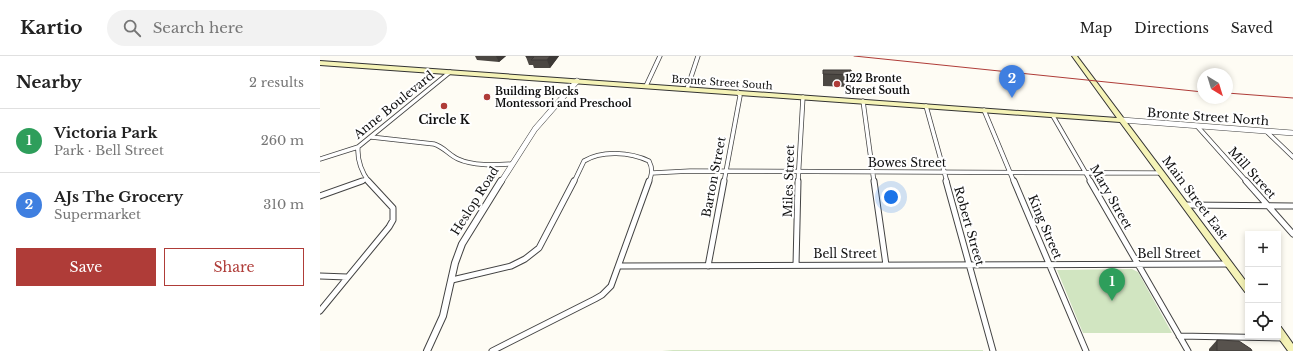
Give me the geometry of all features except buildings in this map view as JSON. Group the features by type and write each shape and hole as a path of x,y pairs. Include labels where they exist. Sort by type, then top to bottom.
{"main road":[{"name":"Main Street East","path":"1074,56 1245,286"},
{"name":"Bronte Street South","path":"320,63 1122,120"},
{"path":"1281,334 1293,351"}],"street":[{"path":"646,86 660,56"},
{"path":"687,89 698,56"},
{"name":"Anne Boulevard","path":"320,311 389,227 393,220 393,208 367,179 359,167 358,147 450,72"},
{"name":"Heslop Road","path":"427,351 440,327 458,249 511,164 535,129 577,81"},
{"name":"Barton Street","path":"708,266 740,96 738,92"},
{"name":"Miles Street","path":"796,265 798,172 803,97"},
{"path":"863,101 886,265"},
{"name":"Robert Street","path":"926,106 993,351"},
{"name":"King Street","path":"984,110 1086,351"},
{"name":"Mary Street","path":"1053,116 1188,351"},
{"name":"Bronte Street North","path":"1122,120 1293,133"},
{"name":"Mill Street","path":"1196,126 1293,234"},
{"path":"1266,131 1293,157"},
{"path":"371,137 434,144 443,147 459,160 481,163 511,164"},
{"path":"320,159 358,147"},
{"path":"452,280 515,264 533,254 547,233 584,161 588,157 602,154 645,158 651,164 652,173 611,286 602,294 492,351"},
{"name":"Bowes Street","path":"652,173 726,171 1086,174 1161,173"},
{"path":"320,196 367,179"},
{"path":"1185,205 1293,206"},
{"name":"Bell Street","path":"619,266 1229,264"},
{"path":"320,276 347,277"},
{"path":"1179,336 1245,335"}],"green space":[{"path":"1132,269 1138,272 1172,333 1083,333 1057,270"},
{"path":"983,350 983,351 662,351"}],"railway":[{"path":"854,56 1197,91"},
{"path":"1233,93 1293,98"}],"place":[{"name":"122 Bronte Street South","path":"837,84"},
{"name":"Building Blocks Montessori and Preschool","path":"487,97"},
{"name":"AJs The Grocery","path":"1012,98"},
{"name":"Circle K","path":"444,106"},
{"name":"Victoria Park","path":"1112,301"}]}
